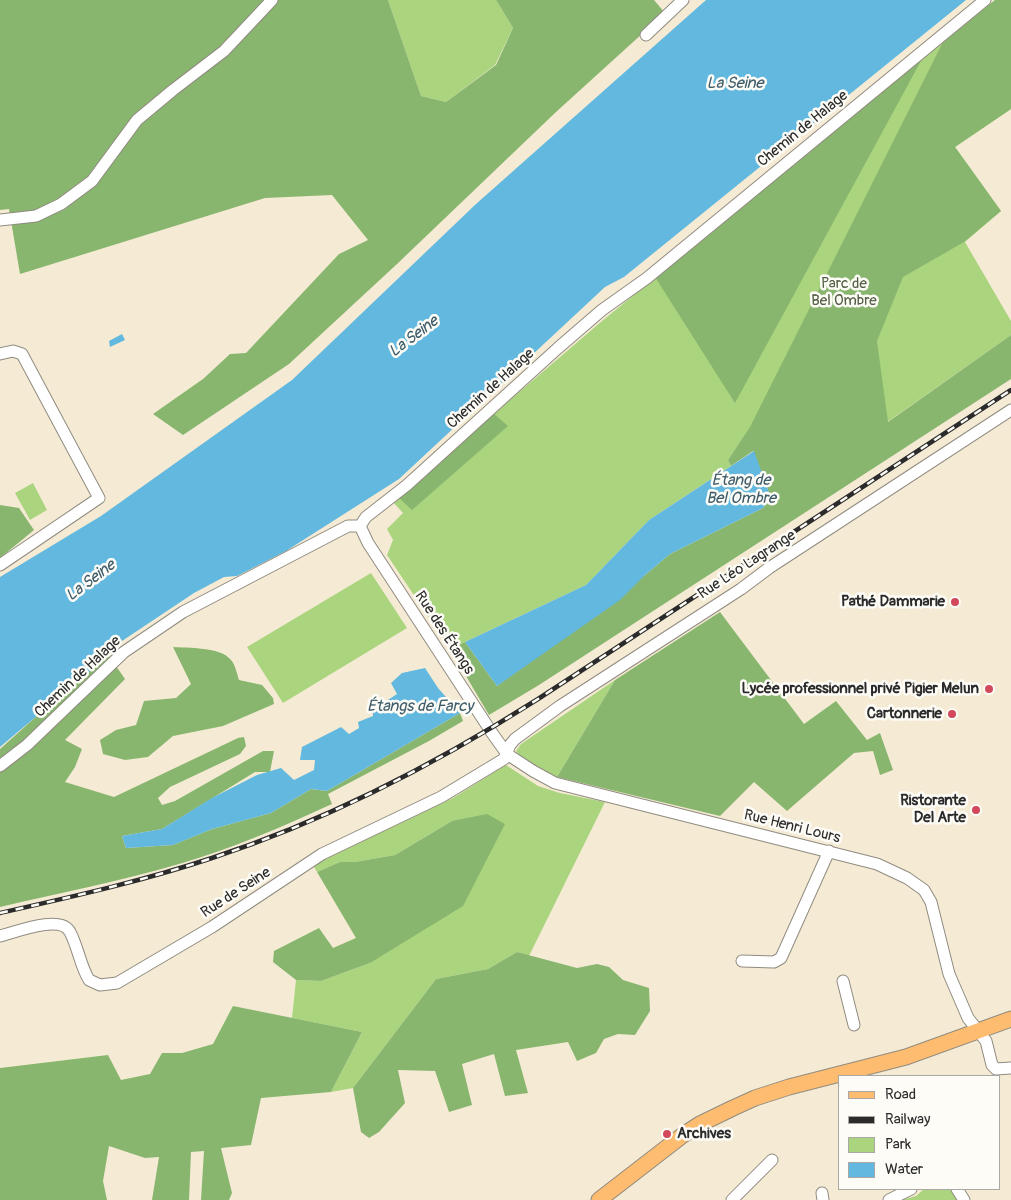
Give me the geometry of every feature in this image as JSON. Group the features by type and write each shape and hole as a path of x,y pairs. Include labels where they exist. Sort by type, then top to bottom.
{"main road":[{"path":"839,1075 894,1061 1011,1019"},
{"path":"604,1199 670,1144 700,1124 723,1112 772,1092 838,1075"}],"street":[{"path":"0,220 36,216 61,204 92,181 136,120 224,51 272,0"},
{"path":"646,35 683,0"},
{"name":"Chemin de Halage","path":"0,766 27,745 124,652 182,612 348,526 360,526 366,517 407,484 602,310 647,278 694,237 985,0"},
{"path":"0,354 13,352 22,354 99,498 0,566"},
{"name":"Rue Léo Lagrange","path":"507,754 510,745 515,739 560,706 740,590 769,568 1011,410"},
{"name":"Rue des Étangs","path":"360,526 362,534 371,549 507,754"},
{"name":"Rue Henri Lours","path":"507,754 555,783 829,851 877,864 907,878 924,890 931,902 948,974 968,1018 979,1030 987,1044 995,1072"},
{"name":"Rue de Seine","path":"0,936 53,923 63,924 70,930 89,980 100,985 117,983 212,927 322,854 440,797 504,758 507,754"},
{"path":"742,961 774,962 780,958 829,851"},
{"path":"843,980 854,1025"},
{"path":"995,1072 1011,1068"},
{"path":"732,1200 772,1160"},
{"path":"889,1200 909,1190"}],"green space":[{"path":"0,0 388,0 421,96 446,102 496,65 513,28 496,0 654,0 665,13 556,112 289,364 183,435 153,414 203,379 230,354 246,353 339,254 368,240 332,195 265,198 20,274 9,209 0,210"},
{"path":"388,0 496,0 513,28 495,65 446,102 421,96"},
{"name":"Parc de Bel Ombre","path":"995,0 1011,0 1011,109 955,147 1001,211 965,242 1011,321 1011,335 798,485 750,428 728,460 731,466 649,520 586,585 450,649 387,555 393,540 387,529 403,513 392,501 602,321"},
{"name":"Parc de Bel Ombre","path":"995,0 1011,0 1011,109 955,147 1001,211 964,242 903,277 877,341 888,422 1011,335 1011,379 539,685 489,715 450,649 465,642 497,686 645,575 670,554 763,508 771,498 753,451 731,466 728,460 750,427 943,42"},
{"path":"922,59 735,403 655,277"},
{"path":"494,414 508,426 412,510 398,497"},
{"path":"33,483 47,510 30,520 15,493"},
{"path":"0,505 19,508 34,530 0,558"},
{"path":"371,573 407,628 283,703 247,647"},
{"path":"720,612 804,724 836,701 867,740 880,733 893,770 880,775 873,751 854,753 787,811 754,782 720,816 557,777 615,680"},
{"path":"173,647 212,650 225,655 233,663 239,680 262,685 273,698 274,704 223,726 173,736 148,757 125,760 103,754 100,740 116,730 136,725 144,701 176,698 191,684"},
{"path":"107,653 125,679 65,740 82,749 75,767 65,782 114,797 238,738 244,737 246,746 240,754 170,787 158,798 162,805 175,801 263,751 274,751 270,772 255,772 162,829 122,836 126,848 173,845 212,829 271,813 311,789 327,791 460,713 463,721 328,794 332,804 256,837 218,852 157,870 0,907 0,749"},
{"path":"615,680 557,777 552,777 521,757 516,751 521,744"},
{"path":"506,765 538,786 560,793 605,802 529,956 517,952 488,969 436,979 353,1088 331,1092 362,1032 292,1018 296,980 321,981 370,963 452,821 395,855 355,862 340,862 317,872 313,865 453,798"},
{"path":"487,814 505,824 463,906 370,963 321,981 296,980 273,962 274,951 319,928 333,948 356,938 317,872 340,862 355,862 395,855 452,821"},
{"path":"517,952 577,968 597,964 609,967 623,980 649,988 650,1011 635,1035 618,1034 604,1039 596,1053 577,1061 568,1042 516,1050 528,1093 505,1096 494,1054 462,1064 472,1105 449,1112 435,1071 398,1070 405,1103 379,1132 369,1138 361,1132 353,1088 436,979 488,969"},
{"path":"233,1006 362,1032 331,1092 261,1098 251,1145 221,1148 232,1193 229,1200 201,1200 204,1151 191,1152 189,1200 152,1200 159,1157 145,1158 109,1146 103,1181 107,1200 0,1200 0,1068 108,1055 121,1080 150,1074 162,1053 182,1053 213,1044"},
{"path":"923,1190 955,1190 961,1200 902,1200 916,1196"}],"water":[{"name":"La Seine","path":"706,0 966,0 624,277 605,287 399,479 286,551 237,576 224,577 194,593 104,653 89,672 0,747 0,577 101,516 292,380 476,204"},
{"path":"122,334 125,340 110,347 109,341"},
{"name":"Étang de Bel Ombre","path":"754,451 771,498 763,508 670,554 620,600 497,686 465,642 586,585 649,520"},
{"name":"Étangs de Farcy","path":"425,668 438,688 460,713 327,791 311,789 271,813 212,829 173,845 126,848 122,836 162,829 212,798 257,775 281,768 294,780 314,770 315,760 300,760 302,747 341,727 349,734 359,728 358,722 373,716 373,710 397,694 391,683 402,673"}],"railway":[{"path":"0,913 80,895 212,858 298,826 380,789 421,768 538,699 1011,390"}],"place":[{"name":"Pathé Dammarie","path":"955,602"},
{"name":"Lycée professionnel privé Pigier Melun","path":"989,689"},
{"name":"Cartonnerie","path":"952,714"},
{"name":"Ristorante Del Arte","path":"976,810"},
{"name":"Archives","path":"667,1134"}]}
